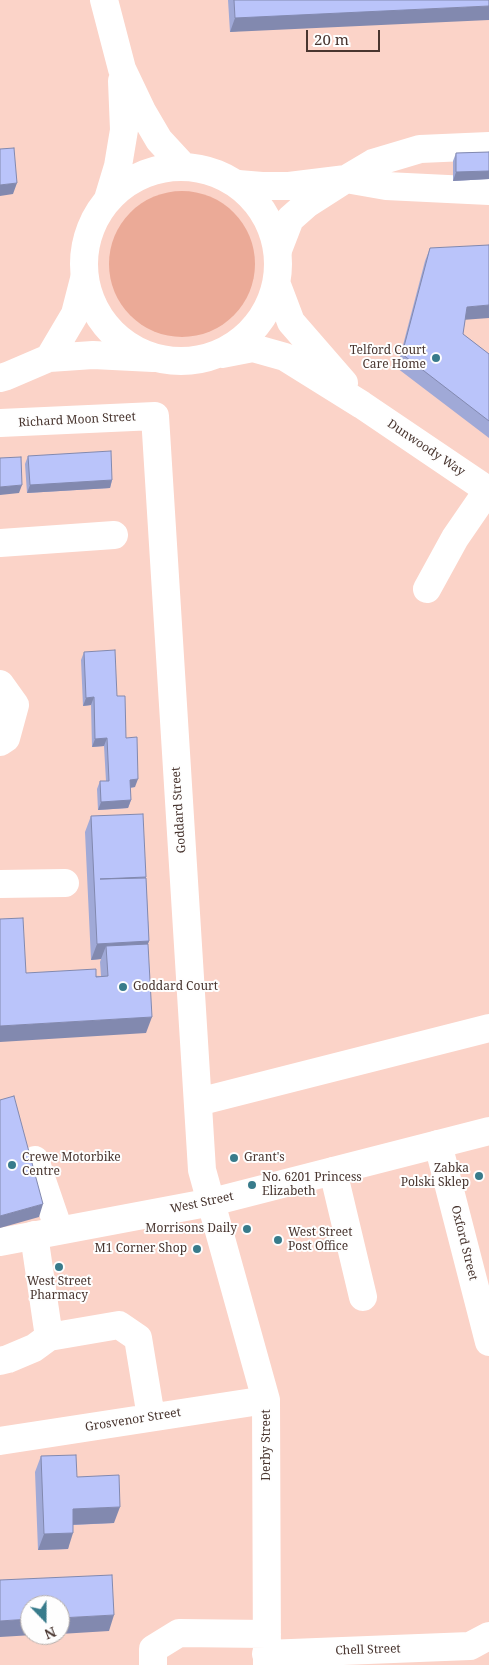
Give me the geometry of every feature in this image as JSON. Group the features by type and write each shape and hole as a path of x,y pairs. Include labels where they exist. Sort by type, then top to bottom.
{"street":[{"path":"104,0 122,69 142,111 159,140 183,166"},
{"path":"108,200 118,166 124,130 122,69"},
{"path":"278,250 290,219 308,204 373,163 420,150 489,146"},
{"path":"49,358 75,314 84,279 84,250 89,232 92,223 108,200 129,181 155,170 183,166 202,168 221,174 238,184 257,202 271,225 278,250 277,284 265,314 244,339 217,355"},
{"path":"238,184 289,186 346,179 386,186 489,191"},
{"path":"84,279 92,305 107,328 128,346 153,358"},
{"name":"Dunwoody Way","path":"277,284 291,322 362,405"},
{"name":"Dunwoody Way","path":"153,358 185,362 253,348 285,357 362,405 488,491"},
{"path":"0,378 49,358 93,356 153,358"},
{"name":"Richard Moon Street","path":"0,424 155,416"},
{"name":"Goddard Street","path":"155,416 202,1170 212,1202"},
{"path":"428,589 455,538 488,491"},
{"path":"0,543 114,535"},
{"path":"0,684 15,705 6,738 0,742"},
{"path":"0,884 65,882"},
{"path":"198,1102 489,1028"},
{"name":"West Street","path":"0,1242 212,1202 489,1131"},
{"name":"Oxford Street","path":"438,1144 489,1342"},
{"path":"35,1160 46,1233 49,1336"},
{"path":"333,1171 363,1297"},
{"name":"Derby Street","path":"212,1202 266,1400 267,1651"},
{"path":"0,1360 8,1359 34,1348 49,1336 119,1326 138,1338 151,1417"},
{"name":"Grosvenor Street","path":"0,1441 266,1400"},
{"name":"Chell Street","path":"153,1665 153,1649 180,1634 267,1651 480,1641"}],"shaded area":[{"path":"182,191 210,197 233,213 249,236 255,264 249,292 233,315 210,331 182,337 154,331 131,315 115,292 109,264 115,236 131,213 154,197"}],"building":[{"path":"234,0 489,0 489,6 235,18"},
{"path":"14,148 17,183 0,185 0,149"},
{"path":"489,152 489,171 456,172 456,153"},
{"name":"Telford Court Care Home","path":"489,245 489,305 467,307 463,334 489,354 489,421 402,354 430,248"},
{"path":"111,451 112,480 30,485 28,456"},
{"path":"21,457 22,485 0,487 0,458"},
{"path":"115,650 117,696 125,696 126,738 137,737 138,779 130,780 131,800 101,802 100,781 109,781 107,738 95,739 94,697 86,698 84,652"},
{"path":"143,814 146,877 100,879 146,878 149,941 97,944 91,816"},
{"name":"Goddard Court","path":"23,918 26,973 96,969 96,977 108,976 106,946 148,944 152,1017 0,1026 0,919"},
{"name":"Crewe Motorbike Centre","path":"14,1096 43,1204 0,1216 0,1100"},
{"path":"76,1455 77,1477 119,1475 120,1507 73,1509 73,1533 44,1534 41,1456"},
{"path":"112,1575 114,1615 70,1617 70,1595 20,1595 20,1620 0,1621 0,1580"}],"place":[{"name":"Telford Court Care Home","path":"436,358"},
{"name":"Goddard Court","path":"123,987"},
{"name":"Grant's","path":"234,1158"},
{"name":"Crewe Motorbike Centre","path":"12,1165"},
{"name":"Zabka Polski Sklep","path":"479,1176"},
{"name":"No. 6201 Princess Elizabeth","path":"252,1185"},
{"name":"Morrisons Daily","path":"247,1229"},
{"name":"West Street Post Office","path":"278,1240"},
{"name":"M1 Corner Shop","path":"197,1249"},
{"name":"West Street Pharmacy","path":"59,1267"}]}
